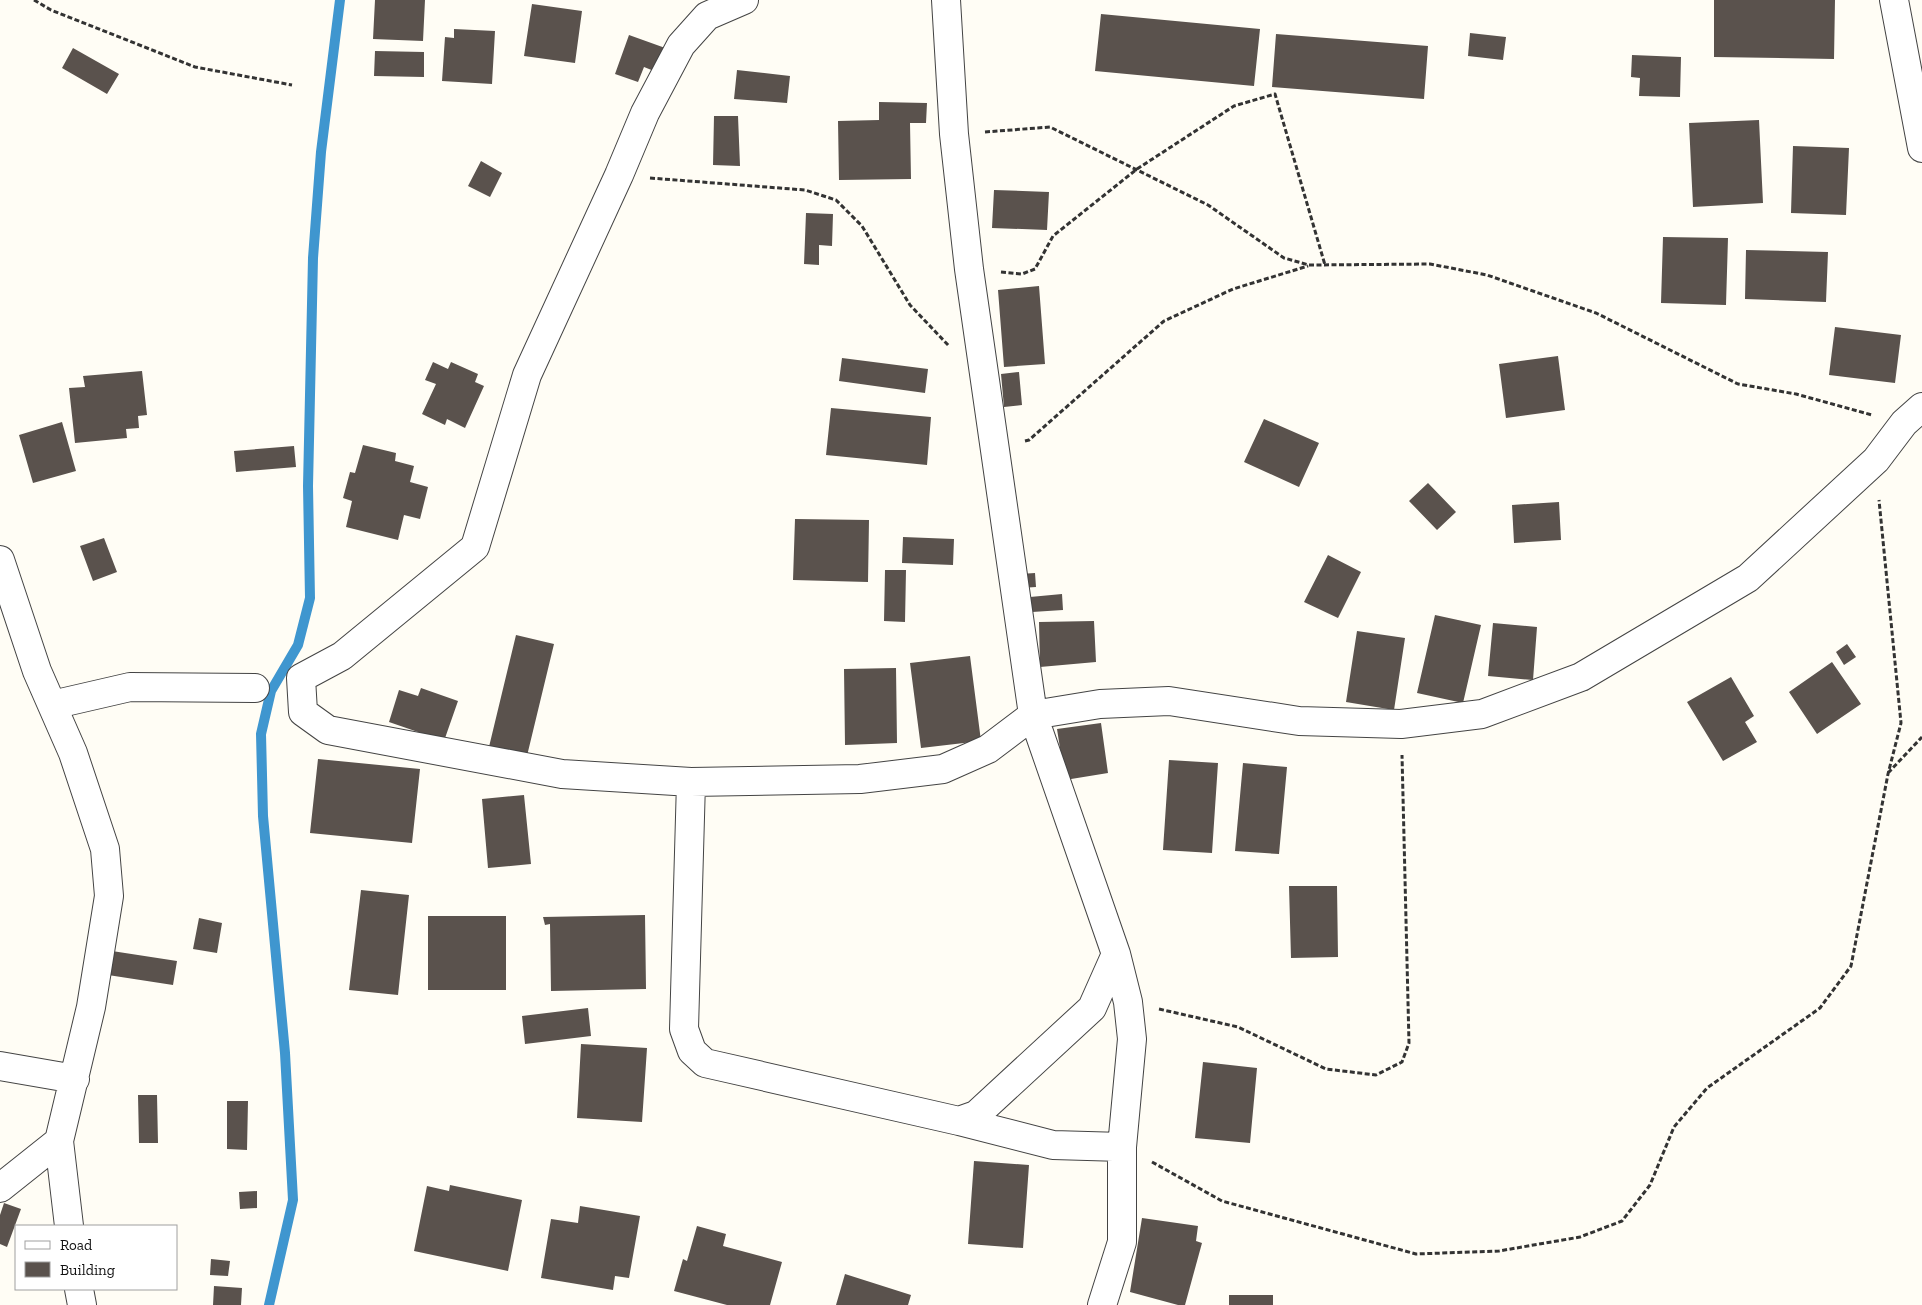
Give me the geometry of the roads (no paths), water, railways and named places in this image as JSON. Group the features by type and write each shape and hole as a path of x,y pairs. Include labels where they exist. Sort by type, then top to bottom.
{"street":[{"path":"744,0 707,16 681,45 645,113 619,176 527,375 475,548 342,656 301,678 303,712 328,730 553,772 691,782 860,779 943,769 988,749 1033,715 1100,704 1169,701 1299,721 1401,724 1482,714 1581,677 1748,578 1876,460 1913,415"},
{"path":"946,0 954,134 969,269 1033,715 1116,954 1128,1002 1132,1039 1122,1147 1122,1242 1102,1305"},
{"path":"1894,0 1922,148"},
{"path":"0,560 38,671 73,753 105,849 109,896 91,1007 59,1141 70,1225"},
{"path":"52,705 130,687 255,688"},
{"path":"691,782 684,1029 692,1051 705,1063 959,1121 1053,1145 1122,1147"},
{"path":"959,1121 976,1115 1092,1008 1116,954"},
{"path":"0,1066 75,1079"},
{"path":"0,1188 59,1141"},
{"path":"79,1290 82,1305"}],"waterway":[{"path":"269,1305 293,1200 285,1053 263,816 261,734 271,691 298,645 310,598 308,486 313,258 321,152 340,0"}]}
